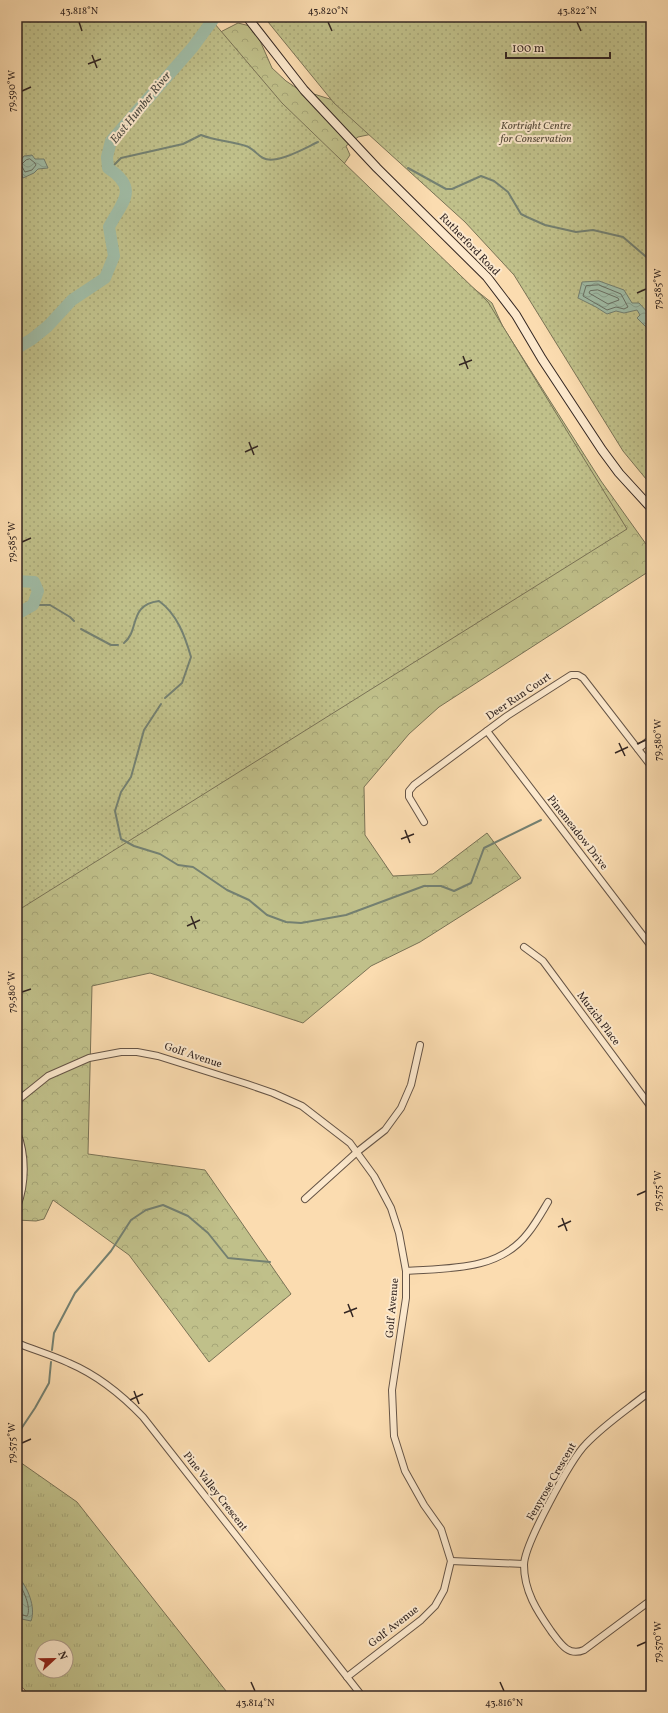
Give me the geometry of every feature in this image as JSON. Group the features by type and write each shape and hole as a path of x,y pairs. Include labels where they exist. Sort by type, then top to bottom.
{"main road":[{"name":"Rutherford Road","path":"247,17 304,90 377,168 487,277 516,315 542,359 602,450 619,473 651,508"}],"street":[{"name":"Deer Run Court","path":"424,822 409,797 409,791 419,781 566,677 578,674 583,678 651,766"},
{"name":"Pinemeadow Drive","path":"487,732 651,946"},
{"path":"638,749 651,739"},
{"name":"Muzich Place","path":"524,947 543,961 651,1107"},
{"path":"305,1199 357,1152 385,1130 401,1108 411,1085 420,1045"},
{"name":"Golf Avenue","path":"17,1100 48,1076 89,1058 121,1052 137,1052 158,1056 191,1065 273,1093 302,1106 350,1144 374,1176 391,1208 399,1233 406,1271 406,1298 392,1390 394,1436 405,1471 424,1505 442,1529 452,1561 444,1590 434,1606 421,1620 348,1677"},
{"path":"17,1132 22,1146 24,1170 20,1199 17,1206"},
{"path":"406,1271 473,1266 494,1260 516,1246 528,1233 548,1202"},
{"name":"Pine Valley Crescent","path":"17,1343 68,1362 88,1373 127,1401 143,1417 362,1696"},
{"name":"Fenyrose Crescent","path":"651,1392 602,1430 579,1452 530,1541 524,1564 532,1602 559,1642 570,1651 577,1653 584,1650 651,1600"},
{"path":"452,1561 524,1564"}],"green space":[{"path":"17,17 209,17 282,103 488,302 627,529 17,911"},
{"name":"Kortright Centre for Conservation","path":"264,17 651,17 651,485 623,451 514,275 465,222 334,103"},
{"path":"238,23 254,27 272,68 286,81 298,89 336,101 377,133 358,137 346,146 350,155 342,167 472,287 492,303 503,327 601,481 651,551 651,570 439,707 409,734 364,787 365,835 393,876 433,874 487,833 521,878 420,942 371,966 303,1023 150,973 92,986 88,1154 205,1170 291,1294 209,1362 129,1255 53,1200 44,1219 36,1221 17,1220 17,610 197,44"},
{"path":"17,1460 77,1502 230,1696 28,1696 25,1690 17,1683"}],"water":[{"path":"32,155 35,159 44,159 48,168 38,169 34,173 23,178 17,167 17,161 21,160 24,156"},
{"path":"599,281 624,290 632,303 639,303 651,316 651,332 637,318 640,315 637,310 624,313 616,311 607,314 578,298 582,282"},
{"path":"17,1576 25,1585 30,1597 32,1604 31,1621 17,1618"}],"waterway":[{"name":"East Humber River","path":"17,348 32,339 48,326 72,300 105,278 114,256 109,227 123,203 126,189 118,176 108,168 107,157 111,141 193,47 215,17"},
{"path":"110,169 121,158 183,144 201,135 212,139 246,146 251,148 261,157 269,160 283,158 318,142"},
{"path":"408,168 446,189 452,189 481,176 494,181 508,192 521,214 545,225 576,232 593,230 623,237 651,261"},
{"name":"East Humber River","path":"17,581 34,582 38,591 33,605 17,614"},
{"path":"124,643 129,638 139,613 143,607 149,603 159,601 171,612 180,626 191,657 182,683 165,698"},
{"path":"33,605 50,605 74,621"},
{"path":"81,629 111,645 118,645"},
{"path":"161,704 144,730 131,777 121,792 115,811 121,839 134,846 160,854 178,865 193,867 227,890 249,900 267,915 286,922 301,923 346,915 424,886 441,886 454,891 471,883 484,848 541,820"},
{"path":"52,1350 54,1333 75,1293 111,1251 131,1220 146,1210 163,1205 188,1216 208,1233 228,1258 270,1262"},
{"path":"17,1435 49,1383 51,1362"}]}
